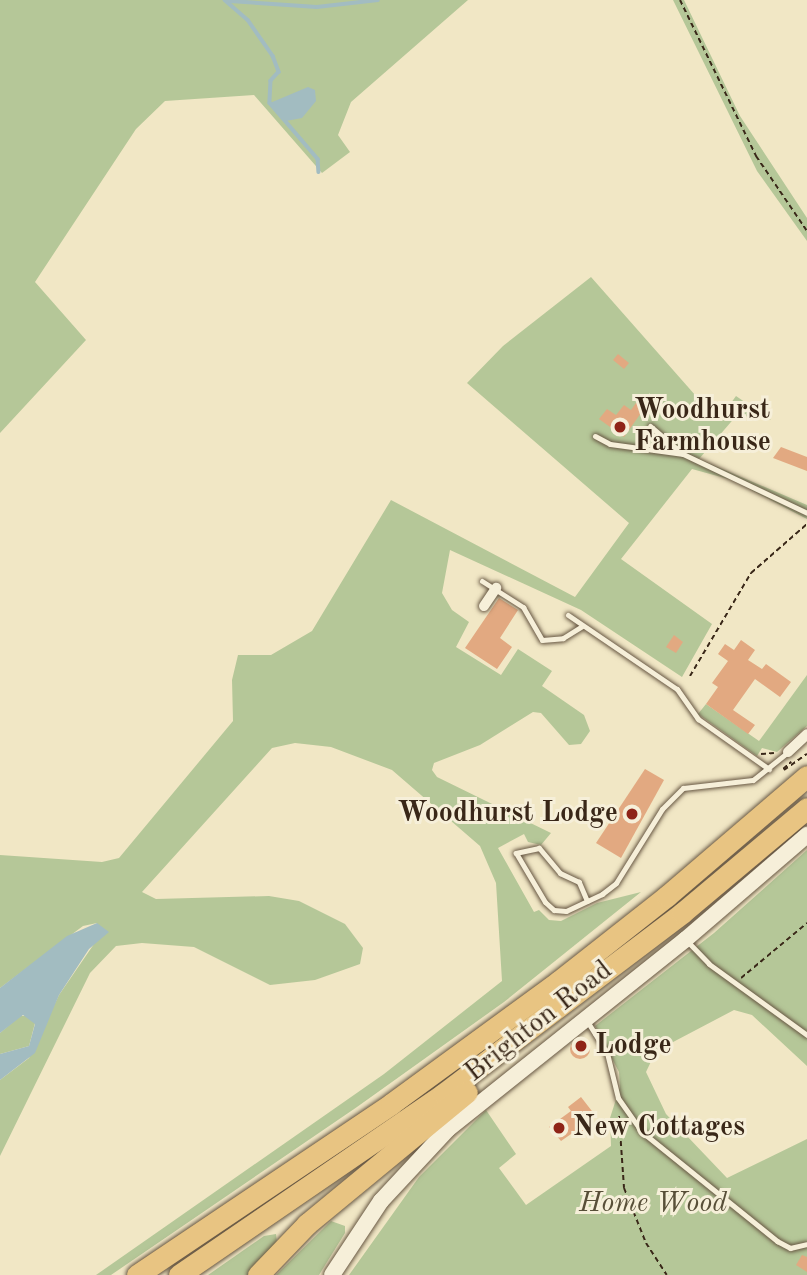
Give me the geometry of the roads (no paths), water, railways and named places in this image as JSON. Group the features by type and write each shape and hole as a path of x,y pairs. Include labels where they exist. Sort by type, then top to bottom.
{"highway":[{"path":"137,1275 391,1104 528,1004 667,897 807,776"},
{"path":"258,1275 307,1224 598,978 807,808"},
{"path":"179,1275 443,1094 598,978"}],"street":[{"path":"484,606 496,588"},
{"path":"790,749 807,734"},
{"name":"Brighton Road","path":"332,1275 374,1209 419,1157 585,1018 686,939 807,835"}],"lane":[{"path":"650,426 683,454 807,513"},
{"path":"594,436 610,444 683,454"},
{"path":"482,581 523,607 542,640 563,638 582,626"},
{"path":"568,615 677,689 698,719 769,769"},
{"path":"587,901 579,882 560,873 539,848 517,852 518,862 552,908 563,911 587,901 619,879 662,809 678,792 702,783 753,780 790,749"},
{"path":"686,939 737,984 807,1035"},
{"path":"585,1018 605,1048 615,1091 646,1136 777,1241 790,1248 807,1244"}],"water":[{"path":"308,87 315,90 316,101 302,118 286,121 270,103"},
{"path":"97,923 109,932 89,949 59,995 35,1053 0,1080 0,1054 29,1046 35,1024 23,1015 0,1033 0,988 67,936"}],"waterway":[{"path":"225,0 248,20 273,56 279,72 271,81 270,103 318,159 319,172"},
{"path":"230,1 317,7 378,0"}],"place":[{"name":"Woodhurst Farmhouse","path":"620,427"},
{"name":"Woodhurst Lodge","path":"632,814"},
{"name":"Lodge","path":"581,1046"},
{"name":"New Cottages","path":"559,1128"}],"park label":[{"name":"Home Wood","path":"653,1204"}]}
